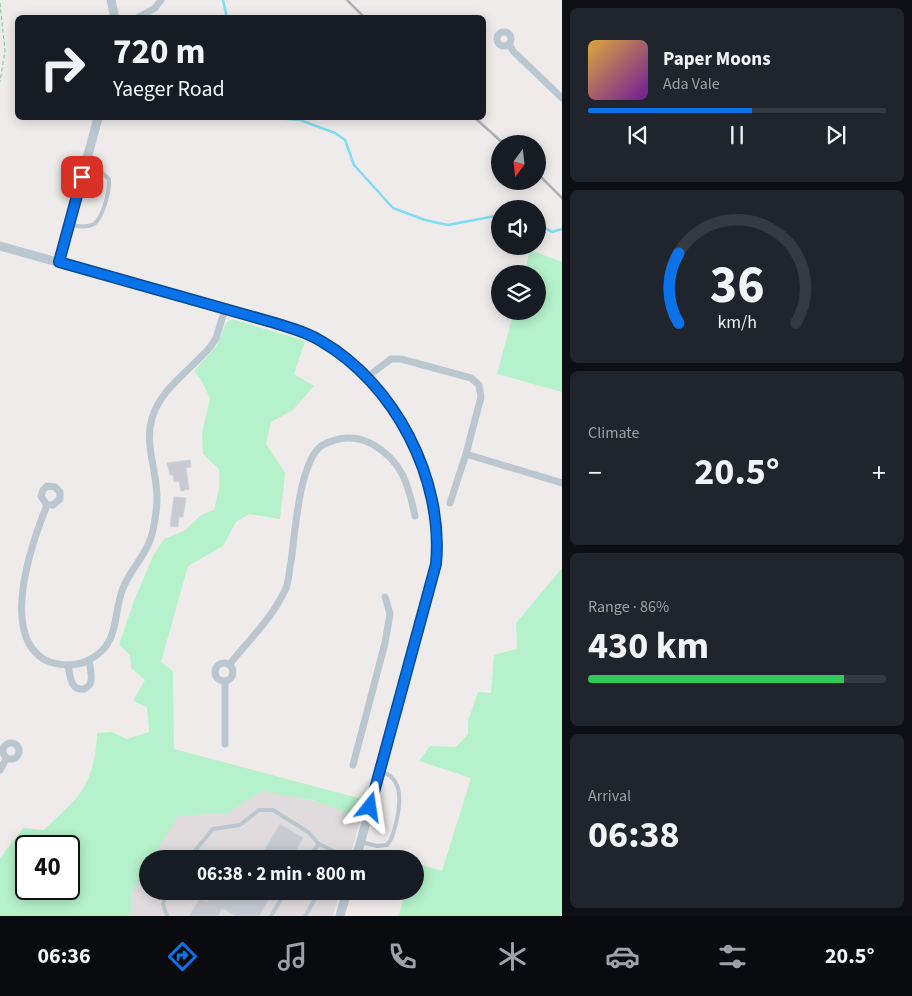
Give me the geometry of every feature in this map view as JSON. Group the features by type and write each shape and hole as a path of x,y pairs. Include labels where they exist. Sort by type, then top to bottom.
{"street":[{"path":"111,0 114,15"},
{"path":"142,15 155,8 161,0"},
{"path":"509,44 513,51 562,98"},
{"path":"59,262 97,120"},
{"path":"0,246 308,334 340,353 367,377 395,414 429,482 437,529 436,564 359,850"},
{"path":"47,505 22,572 17,608 17,624 23,642 37,655 44,660 63,666 89,660 98,654 107,644 116,628 123,589 148,544 154,525 157,500 149,432 152,417 166,392 211,346 216,338 225,309"},
{"path":"367,377 391,359 401,359 471,378 479,385 481,397 466,454 450,503"},
{"path":"230,665 276,607 287,587 307,469 315,452 322,445 356,438 367,441 379,448 398,465 409,488 415,516"},
{"path":"466,454 562,483"},
{"path":"353,765 385,643 390,614 385,597"},
{"path":"68,665 70,680 74,686 79,689 85,689 90,685 91,679 89,660"},
{"path":"221,663 230,665 233,670 232,676 225,681 216,678 215,669 221,663"},
{"path":"225,681 225,744"},
{"path":"0,770 6,759"},
{"path":"340,916 344,900"}],"lane":[{"path":"69,225 85,227 95,223 102,213 109,186 108,179 90,162 86,161"},
{"path":"361,842 377,846 387,846 390,843 394,830 400,800 399,792 392,777 388,773 380,771"},
{"path":"196,850 213,829 240,825 259,810 273,810 308,832 319,844 331,850"},
{"path":"315,850 319,844"},
{"path":"165,900 163,904 167,916"},
{"path":"271,916 281,900"},
{"path":"305,916 314,900"}],"path":[{"path":"0,3 5,51 4,68 0,82"}],"shaded area":[{"path":"123,750 362,814 352,850 139,850 139,900 337,900 333,916 75,916"}],"green space":[{"path":"529,255 543,255 562,262 562,392 497,374 512,320 546,320 546,265 526,265"},
{"path":"232,319 305,341 294,374 314,386 293,410 271,422 266,444 285,473 280,519 249,514 236,522 223,546 188,566 161,662 173,671 174,749 366,800 361,818 312,800 262,791 227,813 178,816 157,850 139,850 139,880 131,894 131,913 125,916 0,916 0,858 15,838 15,900 80,900 80,835 18,835 23,828 44,830 83,790 92,766 97,733 112,732 127,739 149,732 147,707 133,701 145,680 131,668 130,655 119,645 134,601 153,556 164,539 184,531 201,515 214,510 219,489 219,469 203,454 202,434 210,398 194,371 216,347 226,323"},
{"path":"562,568 562,916 399,916 403,900 424,900 424,866 442,871 471,778 419,761 430,746 456,747 468,734 468,721 478,692 491,693 494,655 517,649 516,623"}],"building":[{"path":"190,460 191,467 186,468 189,489 181,491 179,481 174,482 173,475 170,475 167,463"},
{"path":"174,497 186,498 183,517 179,517 178,527 170,526"},
{"path":"280,824 303,838 296,850 264,850"},
{"path":"199,900 207,902 208,900 269,900 259,916 235,916 222,908 218,916 189,916"}],"waterway":[{"path":"223,0 226,15"},
{"path":"300,120 335,133 345,140 354,165 393,208 425,220 448,225 491,217"},
{"path":"546,229 552,232 562,229"}],"railway":[{"path":"347,0 362,15"},
{"path":"477,120 494,135"},
{"path":"546,182 562,198"}],"route":[{"path":"82,177 59,262 308,334 340,353 376,386 404,428 413,446 429,482 436,515 438,548 430,590 370,807"}]}
